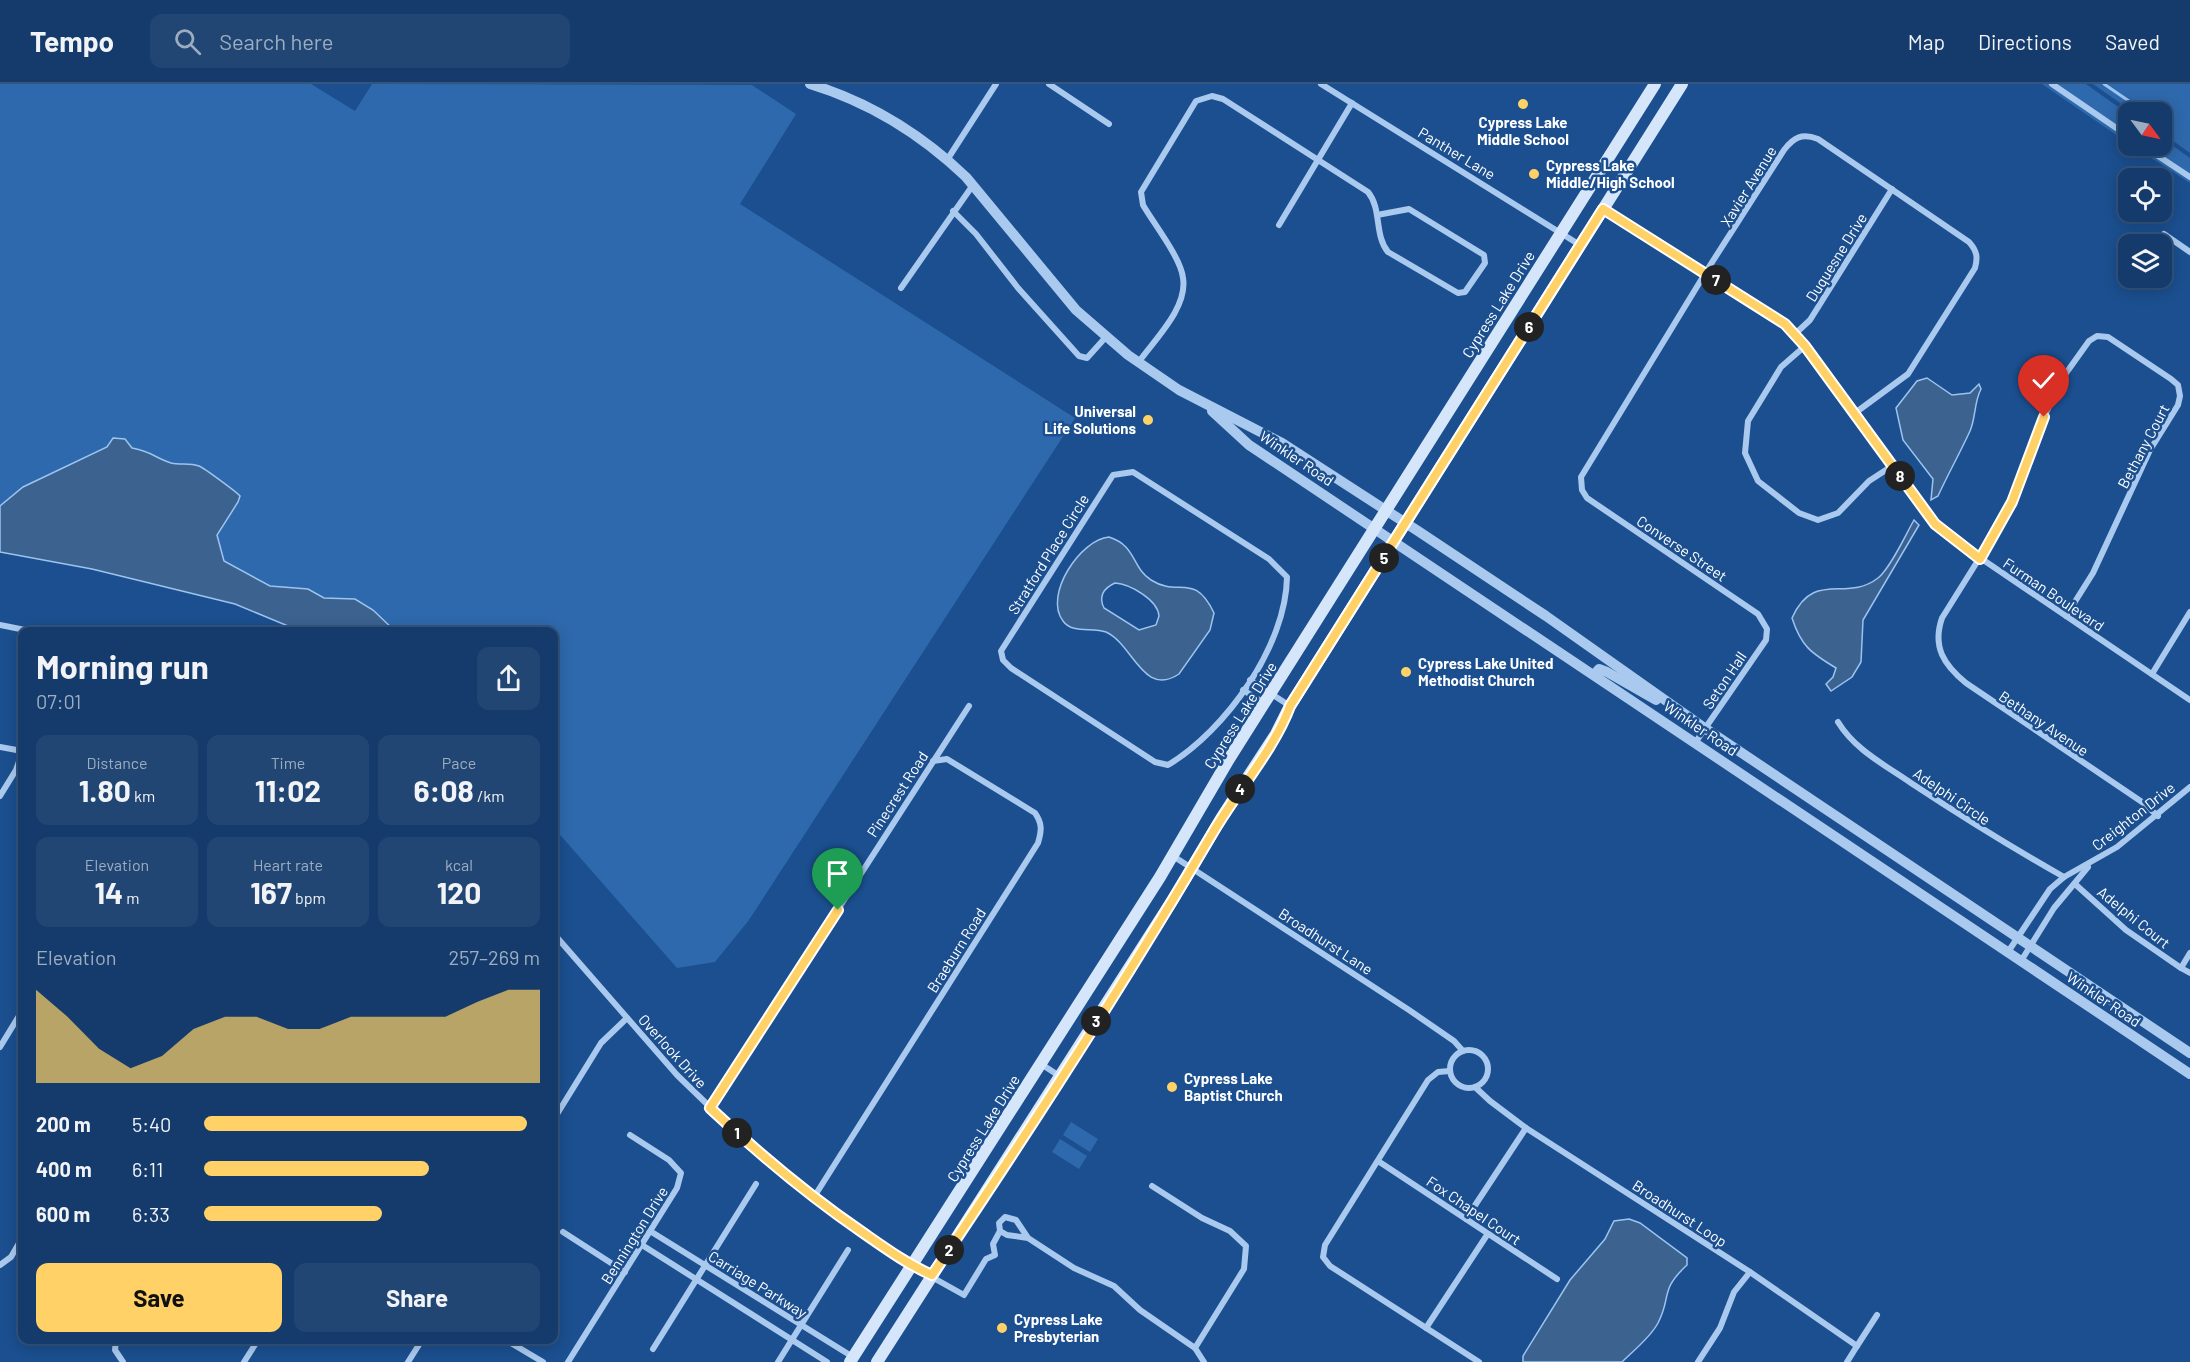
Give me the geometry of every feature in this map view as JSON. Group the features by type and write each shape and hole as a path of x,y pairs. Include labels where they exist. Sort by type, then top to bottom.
{"main road":[{"name":"Cypress Lake Drive","path":"852,1360 1173,856 1267,698 1654,84"},
{"path":"877,1362 1061,1077 1281,726 1290,706 1682,84"}],"street":[{"name":"Winkler Road","path":"810,84 878,112 948,160 973,185 1076,310 1105,338 1138,363 1179,390 1282,443 1405,523 1546,616 1706,729 2190,1053"},
{"path":"948,160 996,84"},
{"path":"1049,84 1109,124"},
{"name":"Panther Lane","path":"1321,84 1562,231 1580,245"},
{"path":"2052,84 2118,128"},
{"path":"1138,363 1174,312 1184,287 1182,272 1143,205 1141,192 1192,105 1201,98 1218,97 1320,159 1368,192 1374,201 1382,241 1388,252 1458,293 1465,292 1485,263 1484,255 1409,209 1377,215"},
{"path":"1279,225 1352,103"},
{"name":"Xavier Avenue","path":"1582,490 1581,477 1584,468 1784,150 1799,136 1809,135 1818,139 1892,189 1969,242 1975,249 1978,259 1975,268 1916,363 1900,381 1855,413"},
{"path":"2158,156 2190,177"},
{"path":"901,288 973,185"},
{"name":"Duquesne Drive","path":"1795,334 1810,320 1892,189"},
{"name":"Furman Boulevard","path":"1603,209 1785,324 1805,346 1935,524 1980,559 2190,700"},
{"path":"953,211 976,234 1018,288 1079,356 1087,358 1105,338"},
{"path":"2172,240 2190,252"},
{"name":"Bethany Court","path":"1938,634 1942,618 1980,559 2012,502 2044,417 2064,376 2089,340 2097,336 2108,337 2171,379 2178,386 2180,396 2178,405 2146,460 2098,564 2066,616"},
{"path":"1805,346 1781,367 1748,421 1745,453 1758,482 1799,513 1818,520 1838,513 1869,481 1892,466"},
{"name":"Winkler Road","path":"1201,400 1250,445 2190,1074"},
{"name":"Stratford Place Circle","path":"1133,472 1269,559 1287,577 1284,605 1274,636 1250,680 1234,707 1184,755 1168,765 1155,762 1011,668 1003,660 1001,651 1113,475 1133,472"},
{"name":"Converse Street","path":"1582,490 1595,504 1758,614 1767,629"},
{"path":"2152,674 2190,612"},
{"path":"0,625 18,629"},
{"name":"Seton Hall","path":"1695,743 1766,640 1767,629"},
{"name":"Bethany Avenue","path":"1938,634 1943,659 1957,676 2142,802 2158,816"},
{"path":"1594,675 1599,669 1607,672 1650,698 1671,704"},
{"path":"1250,680 1267,698"},
{"path":"1243,690 1290,706"},
{"name":"Pinecrest Road","path":"710,1108 969,706"},
{"name":"Adelphi Circle","path":"1838,722 1847,735 1867,752 1984,831 2064,877"},
{"path":"0,747 18,751"},
{"name":"Braeburn Road","path":"814,1197 1031,853 1041,832 1041,821 1035,813 947,759 933,761"},
{"path":"0,796 18,764"},
{"name":"Creighton Drive","path":"2008,952 2050,889 2064,877 2090,864 2158,816 2190,787"},
{"name":"Broadhurst Lane","path":"1173,856 1409,1010 1454,1041 1463,1051"},
{"name":"Creighton Drive","path":"2021,961 2054,908 2090,864"},
{"name":"Adelphi Court","path":"2075,884 2126,930 2190,973"},
{"name":"Overlook Drive","path":"558,939 710,1108 742,1138 814,1197 912,1266 932,1275 964,1295 986,1259 995,1255 993,1244 995,1235 1000,1231"},
{"name":"Adelphi Court","path":"2181,968 2190,953"},
{"path":"0,1047 18,1018"},
{"path":"558,1107 601,1043 627,1018"},
{"path":"1475,1086 1485,1078 1487,1066 1476,1051 1463,1051 1453,1059 1450,1071 1438,1072 1428,1080 1325,1245 1323,1257 1330,1266 1479,1362"},
{"path":"1041,1064 1061,1077"},
{"name":"Broadhurst Loop","path":"1450,1071 1456,1083 1462,1087 1475,1086 1490,1101 1526,1128 1750,1272 1857,1346"},
{"path":"1466,1220 1526,1128"},
{"name":"Bennington Drive","path":"568,1362 677,1188 681,1173 669,1160 630,1135"},
{"name":"Fox Chapel Court","path":"1378,1161 1557,1279"},
{"path":"653,1348 756,1184"},
{"path":"1152,1186 1202,1218 1230,1231 1246,1246 1244,1269 1195,1348"},
{"path":"1028,1238 1020,1224 1010,1217 1002,1219 999,1223 1000,1231 1007,1235 1028,1238 1074,1268 1114,1286 1140,1310 1195,1348 1204,1362"},
{"name":"Carriage Parkway","path":"650,1231 852,1360"},
{"path":"563,1232 625,1272"},
{"path":"1426,1328 1487,1235"},
{"path":"0,1265 11,1257 18,1245"},
{"name":"Carriage Parkway","path":"642,1245 827,1362"},
{"path":"778,1362 848,1250"},
{"path":"1698,1362 1720,1328 1734,1292 1750,1272"},
{"path":"1847,1362 1877,1315"},
{"path":"116,1344 115,1350 123,1362"},
{"path":"244,1362 255,1344"},
{"path":"408,1362 419,1344"},
{"path":"513,1344 543,1362"}],"shaded area":[{"path":"0,84 311,84 355,111 372,84 752,85 796,114 740,204 1075,418 749,920 715,962 677,968 558,833 558,627 290,627 235,604 92,569 0,552"},
{"path":"2042,84 2086,84 2118,107 2118,136"},
{"path":"2093,84 2190,84 2190,153 2172,140 2172,102 2119,102"},
{"path":"2172,145 2190,158 2190,183 2172,171 2172,168 2167,168 2148,156 2172,156"},
{"path":"1927,378 1952,395 1970,393 1979,384 1981,389 1970,431 1938,496 1931,500 1933,479 1903,440 1896,408 1917,381"},
{"path":"113,438 125,439 132,448 171,463 199,466 240,496 217,535 224,561 270,586 308,589 324,598 355,599 373,610 391,627 290,627 235,604 92,569 0,552 0,506 23,487 107,447"},
{"path":"1914,520 1919,525 1863,620 1861,662 1852,677 1831,691 1826,684 1833,677 1836,668 1808,648 1799,636 1792,618 1801,603 1820,590 1854,588 1866,585 1878,578 1893,559"},
{"path":"1109,537 1125,546 1140,569 1151,580 1170,587 1193,589 1207,600 1214,613 1210,630 1179,674 1167,680 1156,679 1147,674 1124,647 1106,632 1072,628 1063,621 1058,610 1061,584 1077,558 1087,547 1098,540","holes":["1115,583 1142,594 1154,604 1159,616 1156,625 1139,630 1104,608 1102,596 1105,590"]},
{"path":"1071,1122 1098,1139 1090,1152 1063,1135"},
{"path":"1060,1139 1087,1156 1079,1169 1052,1152"},
{"path":"1629,1219 1640,1223 1687,1258 1687,1265 1669,1288 1662,1314 1655,1328 1622,1362 1523,1362 1523,1356 1570,1280 1605,1239 1614,1221"}],"waterway":[{"path":"2104,84 2130,102"}],"place":[{"name":"Cypress Lake Middle School","path":"1523,104"},
{"name":"Cypress Lake Middle/High School","path":"1534,174"},
{"name":"Universal Life Solutions","path":"1148,420"},
{"name":"Cypress Lake United Methodist Church","path":"1406,672"},
{"name":"Cypress Lake Baptist Church","path":"1172,1087"},
{"name":"Cypress Lake Presbyterian","path":"1002,1328"}],"route":[{"path":"838,910 710,1108 782,1172 829,1209 912,1266 932,1275 988,1192 1172,901 1222,817 1276,734 1290,706 1603,209 1785,324 1805,346 1935,524 1955,542 1980,559 2012,502 2044,417"}]}
